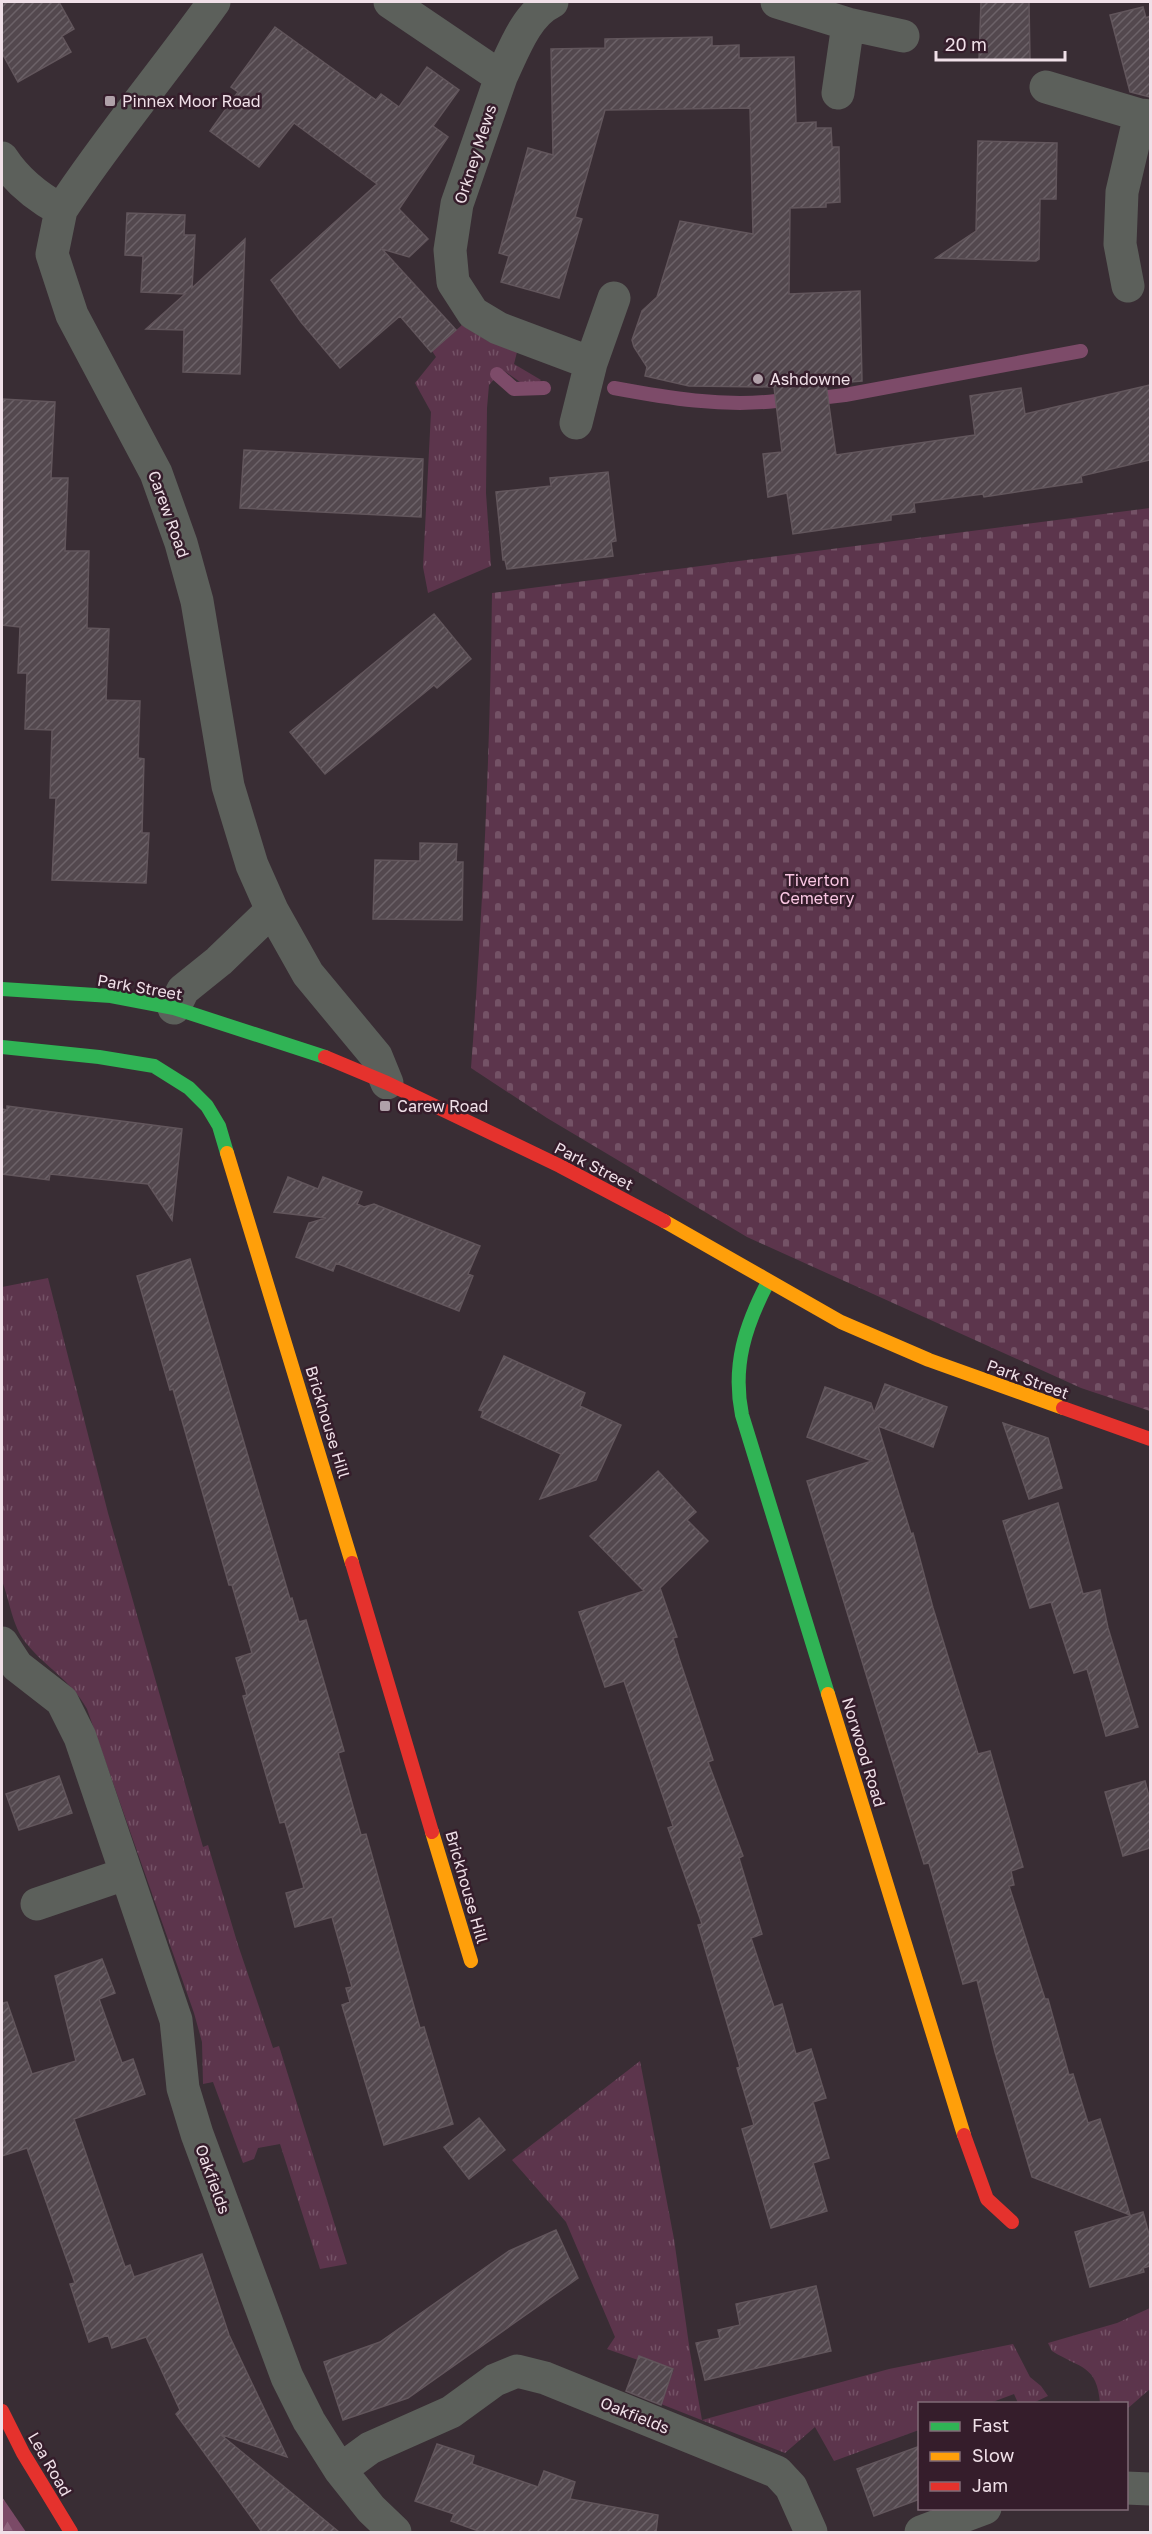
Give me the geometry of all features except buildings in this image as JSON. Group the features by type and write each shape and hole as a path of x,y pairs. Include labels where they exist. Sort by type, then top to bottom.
{"street":[{"path":"2,158 13,175 43,200 62,210 95,158 140,104 214,2"},
{"path":"390,2 501,77"},
{"name":"Orkney Mews","path":"552,2 546,4 522,32 501,77 457,204 450,250 453,282 473,313 498,328 591,363"},
{"path":"777,2 848,24 903,36"},
{"path":"838,93 848,24"},
{"path":"1046,87 1145,116 1122,192 1120,244 1128,286"},
{"name":"Carew Road","path":"62,210 52,254 72,315 156,473 181,543 197,601 228,786 252,865 272,910 308,975 376,1056 387,1083"},
{"path":"576,423 591,363 614,298"},
{"path":"174,1008 183,990 219,961 272,910"},
{"name":"Park Street","path":"2,989 101,995 174,1008 328,1058 387,1083 560,1166 671,1224 768,1282 841,1322 929,1360 1150,1439"},
{"name":"Brickhouse Hill","path":"2,1047 99,1057 154,1066 189,1088 207,1106 219,1126 471,1961"},
{"name":"Norwood Road","path":"768,1282 757,1303 742,1345 737,1384 742,1415 957,2115 987,2199 1012,2222"},
{"name":"Oakfields","path":"2,1643 17,1666 62,1701 80,1737 176,2020 183,2088 197,2134 287,2377 309,2421 340,2470 371,2509 395,2532"},
{"path":"37,1904 125,1874"},
{"name":"Oakfields","path":"340,2470 370,2448 451,2412 495,2380 517,2371 545,2379 777,2472 791,2487 811,2532"},
{"name":"Lea Road","path":"2,2410 23,2453 71,2532"},
{"path":"1128,2488 1150,2489"},
{"path":"921,2532 980,2510"}],"green space":[{"path":"462,325 488,341 517,352 514,364 541,380 538,383 520,382 503,370 496,371 496,377 489,385 487,408 486,493 491,566 428,593 423,567 431,412 415,383 436,357 432,351"},
{"name":"Tiverton Cemetery","path":"1150,508 1150,1411 1081,1388 747,1237 547,1118 471,1068 485,831 492,593"},
{"path":"48,1278 108,1513 203,1847 208,1845 238,1945 273,2048 279,2046 347,2264 320,2269 280,2144 258,2148 254,2159 243,2163 213,2082 203,2084 202,2042 194,2013 87,1709 74,1690 26,1643 14,1621 2,1581 2,1287"},
{"path":"640,2061 674,2239 702,2420 889,2369 1013,2344 1030,2377 1048,2396 1035,2402 1018,2402 1014,2394 993,2402 918,2402 918,2430 834,2461 815,2427 785,2453 661,2404 674,2369 639,2356 638,2360 607,2349 615,2337 566,2222 512,2160"},
{"path":"1150,2308 1150,2389 1128,2408 1128,2402 1100,2402 1095,2381 1091,2375 1079,2365 1052,2351 1048,2343 1117,2323"},
{"path":"2,2497 26,2532 2,2532"}],"waterway":[{"path":"811,399 845,395 1081,351"},
{"path":"497,374 514,389 544,388"},
{"path":"614,388 715,402 776,401"}],"traffic: fast":[{"path":"2,989 111,996 174,1008 325,1057"},
{"path":"2,1047 99,1057 154,1066 189,1088 207,1106 219,1126 227,1153"},
{"path":"768,1282 747,1330 740,1363 739,1397 742,1415 828,1694"}],"traffic: slow":[{"path":"227,1153 352,1563"},
{"path":"664,1221 841,1322 929,1360 1063,1408"},
{"path":"828,1694 964,2135"},
{"path":"432,1832 471,1961"}],"traffic: jam":[{"path":"325,1057 387,1083 560,1166 664,1221"},
{"path":"1063,1408 1150,1439"},
{"path":"352,1563 432,1832"},
{"path":"964,2135 987,2199 1012,2222"},
{"path":"2,2411 23,2453 71,2532"}],"place":[{"name":"Pinnex Moor Road","path":"110,101"},
{"name":"Ashdowne","path":"758,379"},
{"name":"Carew Road","path":"385,1106"}]}
